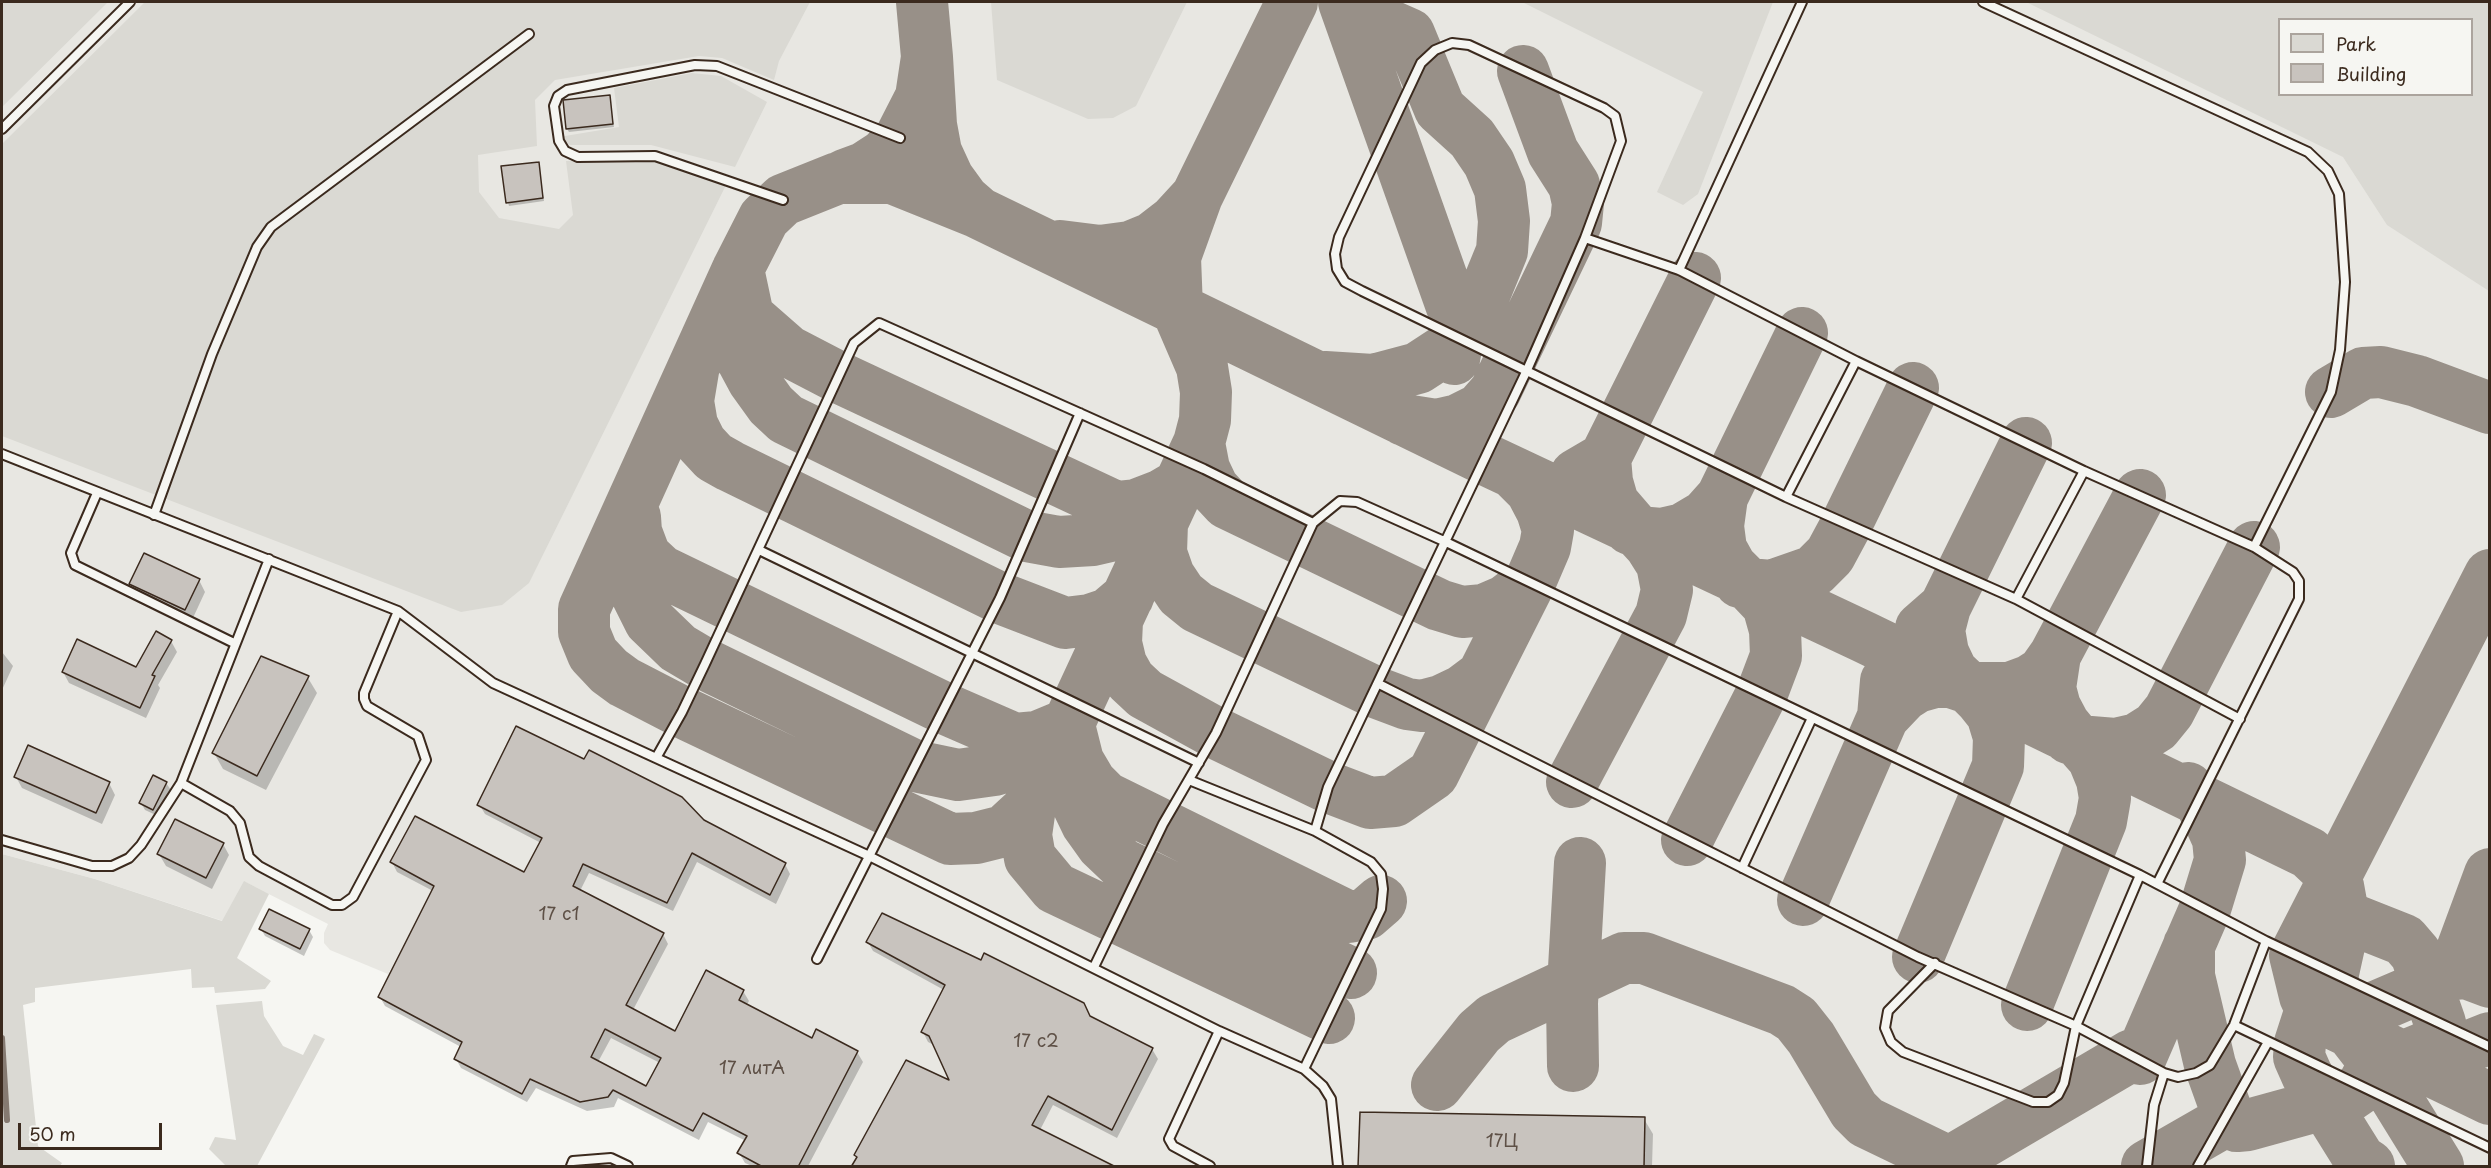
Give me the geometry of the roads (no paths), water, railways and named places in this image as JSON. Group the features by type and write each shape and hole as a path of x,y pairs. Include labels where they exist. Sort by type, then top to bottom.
{"lane":[{"path":"2,129 130,2"},
{"path":"1679,270 1802,2"},
{"path":"1983,2 2308,152 2328,171 2339,194 2345,282 2340,350 2331,392 2254,547"},
{"path":"154,515 212,354 257,247 271,227 529,34"},
{"path":"1315,831 1328,787 1527,370 1585,238 1621,141 1615,116 1604,108 1469,45 1452,43 1424,59 1340,237 1335,254 1337,269 1345,282 1527,370 1786,497 2016,600 2240,719"},
{"path":"783,200 655,156 578,157 564,151 559,141 554,106 558,96 567,90 695,65 717,66 900,138"},
{"path":"1585,238 1679,270 1856,361 2084,471 2254,547 2293,572 2299,581 2301,591 2299,599 2157,884"},
{"path":"656,758 682,712 854,343 879,323 1204,469 1312,522"},
{"path":"1786,497 1856,361"},
{"path":"817,959 867,855 946,709 1000,598 1080,413"},
{"path":"2,454 398,610 493,683 867,855 1219,1031 1304,1069 1323,1086 1331,1099 1338,1167"},
{"path":"2016,600 2084,471"},
{"path":"97,493 71,553 75,565 234,643"},
{"path":"1094,967 1163,824 1199,763 1312,522 1340,501 1357,502 1446,542 2140,875 2266,941 2490,1047"},
{"path":"759,550 1199,763"},
{"path":"2,840 92,866 112,866 129,858 141,846 181,783 234,643 269,559"},
{"path":"181,783 230,811 240,823 249,857 259,866 332,905 342,905 353,897 426,760 418,736 367,706 364,699 364,693 398,610"},
{"path":"1379,684 1935,963 2076,1026 2178,1077 2196,1073 2210,1065 2234,1025 2266,941"},
{"path":"1742,868 1812,718"},
{"path":"1190,780 1315,831 1371,862 1381,874 1383,889 1381,909 1304,1069"},
{"path":"1935,963 1888,1011 1885,1028 1891,1042 1903,1052 2033,1102 2048,1102 2058,1095 2064,1083 2076,1026 2140,875"},
{"path":"2234,1025 2490,1148"},
{"path":"1210,1167 1173,1146 1169,1139 1219,1031"},
{"path":"2198,1167 2268,1042"},
{"path":"2146,1167 2154,1105 2164,1072"},
{"path":"571,1167 573,1161 611,1158 628,1167"}],"waterway":[{"path":"2,1038 7,1120"}]}
